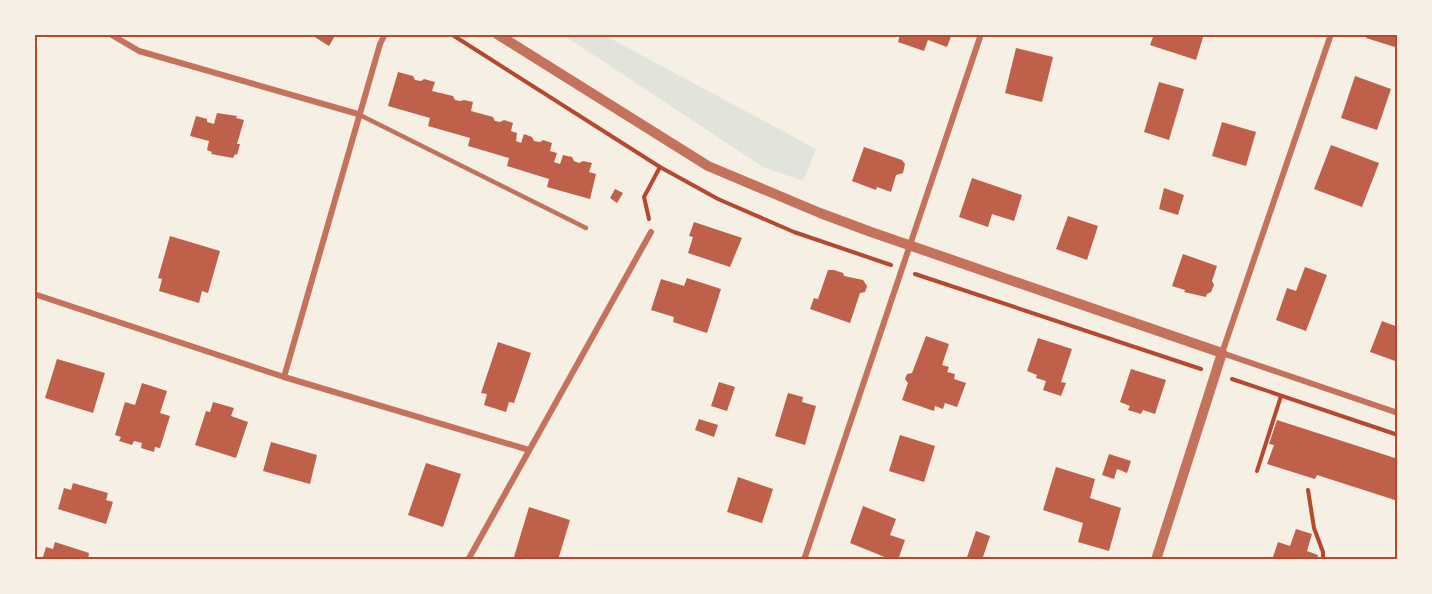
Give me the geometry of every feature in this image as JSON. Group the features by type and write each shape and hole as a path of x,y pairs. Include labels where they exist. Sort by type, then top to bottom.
{"street":[{"path":"110,34 139,51 358,114"},
{"path":"284,376 358,114 385,34"},
{"path":"497,34 708,166 820,213 1398,413"},
{"path":"804,560 981,34"},
{"path":"1156,560 1222,353 1331,34"},
{"path":"468,560 651,232"},
{"path":"34,294 284,376 530,450"}],"lane":[{"path":"358,114 586,228"}],"path":[{"path":"651,232 644,197 660,167"},
{"path":"1232,379 1398,435"},
{"path":"1257,471 1281,396"},
{"path":"1308,490 1314,528 1323,552 1323,560"}],"shaded area":[{"path":"563,35 604,35 816,149 803,181 763,167"}],"building":[{"path":"310,34 336,34 329,46"},
{"path":"900,34 952,34 947,47 928,40 924,51 898,42"},
{"path":"1154,34 1204,34 1196,60 1150,45"},
{"path":"1367,34 1398,34 1398,48 1366,38"},
{"path":"1016,48 1053,57 1042,102 1005,93"},
{"path":"398,72 413,76 415,80 424,79 435,82 432,91 453,96 455,100 473,102 471,111 493,117 495,121 504,120 513,123 511,131 517,133 516,141 521,143 524,134 532,137 534,141 543,140 552,143 550,151 557,153 554,162 560,164 563,155 572,157 579,163 583,161 592,163 589,172 596,174 590,199 547,187 549,179 507,166 509,158 468,146 470,138 428,126 430,118 388,106"},
{"path":"1355,76 1391,89 1377,130 1341,118"},
{"path":"1159,82 1184,89 1169,140 1144,132"},
{"path":"217,113 237,116 236,118 244,120 237,144 240,144 237,155 235,154 233,158 211,154 212,152 207,150 209,141 190,136 196,116 214,124"},
{"path":"1222,122 1256,132 1246,166 1212,156"},
{"path":"1331,145 1379,163 1362,207 1314,189"},
{"path":"864,147 902,160 905,164 903,173 896,175 891,192 877,187 876,190 852,181"},
{"path":"972,178 1022,195 1014,221 992,214 988,227 959,217"},
{"path":"1164,188 1184,195 1178,215 1159,209"},
{"path":"615,189 623,193 617,203 610,198"},
{"path":"1068,216 1098,226 1087,260 1056,249"},
{"path":"694,222 742,238 730,267 688,253 693,237 689,236"},
{"path":"170,236 220,251 208,293 202,291 199,303 159,291 162,279 158,278"},
{"path":"1183,254 1217,266 1212,281 1214,285 1206,297 1184,292 1185,290 1172,286"},
{"path":"1305,267 1327,275 1306,331 1276,320 1287,288 1296,291"},
{"path":"828,270 863,280 867,286 865,292 860,293 850,323 810,309 814,298 818,299"},
{"path":"687,278 721,289 707,333 673,322 674,317 651,310 661,279 684,286"},
{"path":"1382,321 1398,327 1398,362 1370,352"},
{"path":"926,336 949,344 942,365 949,367 947,372 955,374 954,379 966,383 957,407 945,403 943,409 935,406 934,411 902,400 908,383 905,379 907,374 912,373"},
{"path":"1038,338 1072,349 1061,382 1066,383 1061,396 1043,390 1046,381 1036,378 1037,375 1027,371"},
{"path":"498,342 531,353 514,403 509,402 506,412 484,405 487,394 481,393"},
{"path":"57,359 105,373 93,413 45,398"},
{"path":"1131,369 1166,380 1155,414 1143,410 1141,414 1128,410 1130,406 1120,402"},
{"path":"719,382 735,387 727,411 711,406"},
{"path":"142,383 167,391 160,413 170,416 160,448 155,447 154,452 141,448 142,443 134,441 132,445 119,441 121,437 115,435 125,402 135,405"},
{"path":"788,393 803,397 802,402 816,406 805,445 775,436"},
{"path":"213,402 234,408 231,416 248,422 236,458 195,445 206,411 210,412"},
{"path":"699,419 718,425 714,437 695,430"},
{"path":"1277,420 1398,459 1398,501 1317,475 1315,479 1267,464 1274,445 1269,444"},
{"path":"900,435 935,446 924,482 889,471"},
{"path":"271,442 317,455 310,484 263,471"},
{"path":"1109,454 1131,461 1127,473 1117,469 1114,479 1102,475"},
{"path":"426,463 461,474 443,527 408,515"},
{"path":"1056,467 1095,479 1090,498 1121,508 1109,551 1078,542 1083,523 1043,510"},
{"path":"738,477 773,489 762,523 727,512"},
{"path":"73,483 108,493 106,500 113,502 106,524 58,509 64,488 71,490"},
{"path":"863,506 896,519 890,535 905,540 898,560 892,560 850,543"},
{"path":"529,507 570,520 558,560 522,560 514,557"},
{"path":"1296,529 1312,534 1307,551 1318,555 1317,560 1272,560 1278,542 1290,546"},
{"path":"976,531 990,536 982,560 966,560"},
{"path":"55,542 89,553 88,560 42,560 46,547 53,549"}]}
